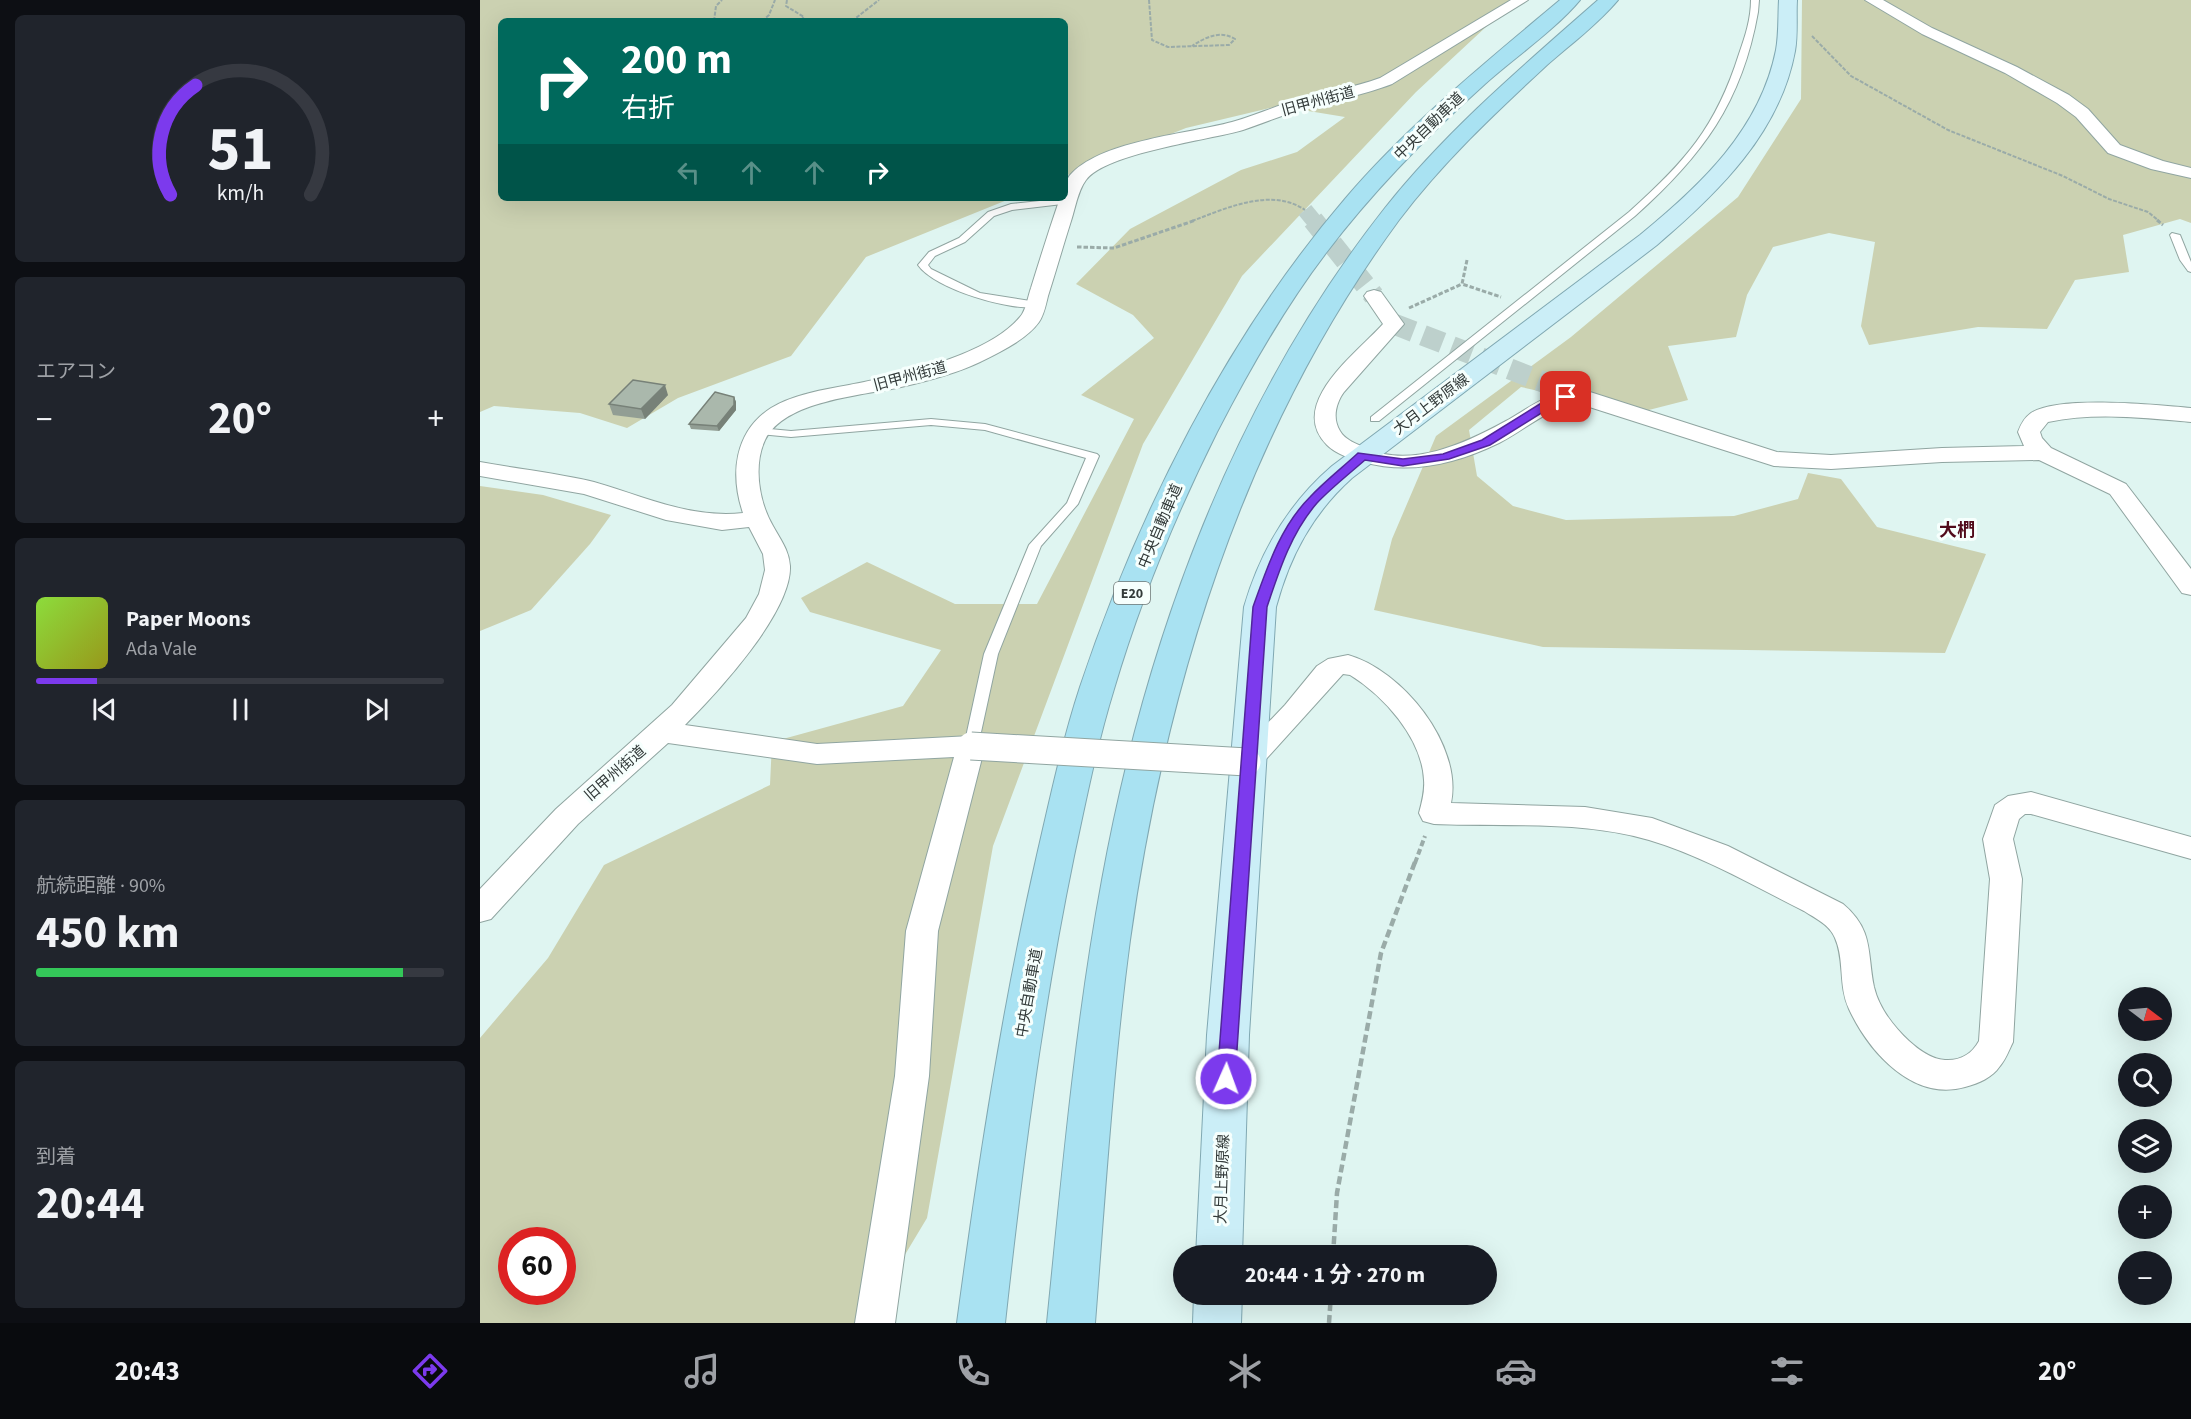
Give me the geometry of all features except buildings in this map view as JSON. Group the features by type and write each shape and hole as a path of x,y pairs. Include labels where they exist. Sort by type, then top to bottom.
{"highway":[{"name":"中央自動車道","path":"981,1323 1000,1163 1032,970 1063,822 1097,688 1140,573 1181,477 1226,392 1270,318 1313,255 1352,205 1442,113 1571,0"},
{"name":"中央自動車道","path":"1071,1323 1108,958 1133,816 1162,694 1191,597 1233,487 1272,402 1315,324 1394,212 1481,118 1609,0"}],"main road":[{"name":"大月上野原線","path":"1219,1245 1228,1035 1260,607 1279,552 1307,509 1363,456 1638,249 1708,188 1748,140 1775,90 1783,63 1788,5"},
{"path":"1217,1323 1218,1305"}],"street":[{"name":"旧甲州街道","path":"480,910 579,804 661,732 718,672 764,612 778,582 777,557 757,519 749,491 746,461 755,438 771,419 801,404 896,382 949,366 988,351 1016,333 1030,319 1037,305 1042,279 1078,177 1091,167 1112,157 1144,147 1238,126 1316,99 1365,89 1409,68 1521,0"},
{"path":"1872,0 1927,31 2012,70 2063,99 2082,113 2114,149 2157,165 2191,173"},
{"path":"1374,296 1394,324 1346,377 1326,403 1326,427 1330,436 1363,456 1403,462 1445,457 1486,442 1547,405 1566,397 1582,398 1774,459 1796,462 1821,463 1948,454 2043,453"},
{"path":"2191,415 2100,410 2052,413 2040,417 2031,424 2029,432 2031,440 2043,453 2118,489 2191,587"},
{"path":"480,469 588,489 666,513 722,523 757,519"},
{"path":"661,732 817,754 971,746 1248,762 1329,671 1338,665 1348,664 1362,668 1384,687 1419,728 1438,774 1438,792 1434,813 1607,820 1679,838 1758,874 1829,911 1844,924 1851,935 1858,989 1873,1021 1906,1059 1936,1073 1954,1075 1980,1067 1990,1056 1996,1042 2006,879 1998,839 2006,813 2018,804 2031,803 2191,848"},
{"path":"875,1323 912,1076 922,931 971,746"}],"lane":[{"path":"1375,419 1622,222 1680,170 1721,115 1735,86 1753,24 1755,0"},
{"path":"1037,305 977,296 927,271 923,265 932,254 962,240 991,214 1011,207 1068,201"},
{"path":"2175,235 2185,260 2191,268"},
{"path":"760,431 791,434 931,422 985,427 1093,456 1072,504 1035,545 991,654 971,746"}],"path":[{"path":"714,18 716,6 722,0"},
{"path":"766,18 775,0"},
{"path":"787,0 786,6 803,18"},
{"path":"856,18 879,0"},
{"path":"1149,0 1152,40 1158,45 1168,47 1229,45 1235,39 1228,34 1212,35 1192,46"},
{"path":"1788,5 1800,11 1813,38 1851,75 1948,130 2063,176 2109,199 2148,212 2175,235"},
{"path":"1055,244 1112,249 1139,242 1236,205 1267,199 1290,201 1305,210"},
{"path":"1462,284 1467,260"},
{"path":"1389,317 1462,284 1518,303"},
{"path":"1334,1245 1337,1193 1381,953 1434,813"},
{"path":"1329,1323 1330,1305"}],"green space":[{"path":"480,0 1509,0 1502,12 1416,92 1242,276 1143,444 993,846 927,1218 864,1323 480,1323 480,1038 548,958 604,865 770,785 772,742 903,706 941,650 810,612 801,598 867,562 955,604 1037,604 1134,419 1081,395 1154,338 1133,315 1076,284 1130,229 1241,170 1297,152 1345,117 1278,106 1186,128 1068,175 1068,18 498,18 498,201 1005,201 866,257 791,356 678,398 627,428 580,413 494,406 480,412"},
{"path":"1802,0 2191,0 2191,223 2180,219 2123,235 2129,272 2075,280 2047,329 1978,327 1869,345 1861,326 1875,242 1829,233 1773,247 1747,295 1736,337 1668,346 1688,400 1637,413 1521,387 1469,430 1477,476 1513,506 1566,520 1734,516 1798,499 1808,473 1841,479 1877,527 1986,554 1945,653 1543,647 1374,610 1392,539 1436,436 1571,337 1738,197 1801,99"},
{"path":"480,486 543,495 611,515 590,544 531,610 480,631"}],"tunnel":[{"path":"1305,210 1314,221"},
{"path":"1313,220 1374,296"},
{"path":"1394,324 1582,397"}],"district":[{"name":"大椚","path":"1957,530"}],"route":[{"path":"1226,1079 1260,607 1279,552 1294,526 1313,501 1363,456 1403,462 1419,462 1445,457 1486,442 1547,405 1566,397"}]}
